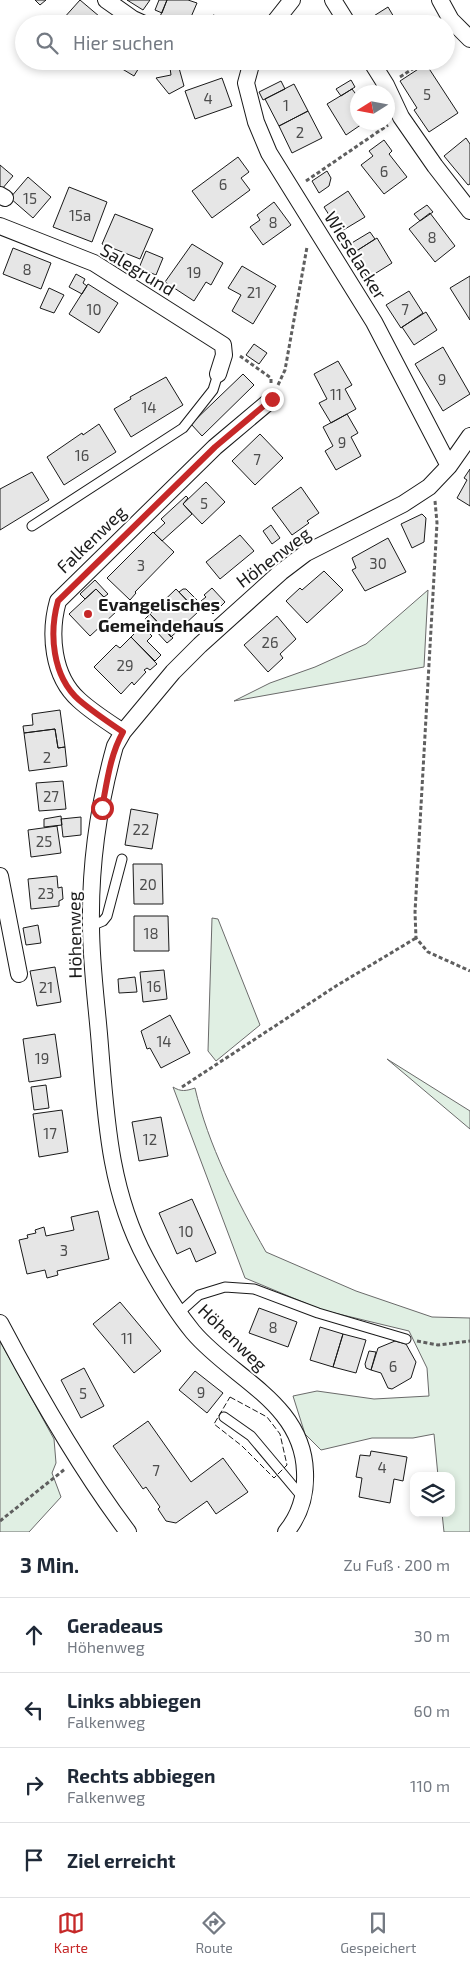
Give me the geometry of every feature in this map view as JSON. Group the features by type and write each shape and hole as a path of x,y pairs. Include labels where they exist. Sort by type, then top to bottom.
{"street":[{"path":"106,0 127,15"},
{"path":"280,15 292,0"},
{"path":"333,0 342,15"},
{"path":"440,0 448,15"},
{"path":"455,24 470,39"},
{"name":"Wieselacker","path":"248,70 246,83 256,122 269,153 374,322 449,466"},
{"path":"377,70 386,85"},
{"path":"395,104 401,117 434,166 470,211"},
{"name":"Salegrund","path":"0,226 94,264 222,345 223,360 218,374"},
{"name":"Falkenweg","path":"123,732 78,699 63,677 57,661 53,635 54,616 58,601 215,447 272,399"},
{"name":"Höhenweg","path":"286,1532 297,1516 303,1498 305,1461 303,1447 296,1431 282,1411 267,1396 226,1364 194,1332 167,1296 133,1234 114,1173 105,1114 91,926 94,853 115,746 123,732 186,658 281,572 306,553 403,504 429,487 449,466 470,436"},
{"path":"0,876 19,974"},
{"path":"0,1323 77,1459 103,1499 128,1532"}],"lane":[{"path":"32,526 183,428 213,390 218,374"},
{"path":"91,926 103,921 107,916 122,859"},
{"path":"180,1312 199,1295 224,1286 254,1289 318,1314 406,1339"},
{"path":"224,1418 251,1436 303,1498"}],"path":[{"path":"386,85 410,70"},
{"path":"292,190 401,117"},
{"path":"272,399 285,370 305,267 308,240"},
{"path":"251,363 271,378"},
{"path":"429,487 435,502 437,523 415,912 416,938 428,952 470,971"},
{"path":"182,1087 336,986 416,938"},
{"path":"406,1339 438,1345 470,1341"},
{"path":"0,1521 77,1459"}],"green space":[{"path":"428,590 424,667 234,701 270,683 315,667 366,644"},
{"path":"212,918 218,919 260,1025 216,1061 208,1051"},
{"path":"387,1059 470,1111 470,1129"},
{"path":"173,1087 179,1090 195,1088 207,1130 224,1172 266,1252 356,1291 432,1317 470,1318 470,1532 444,1532 442,1517 455,1517 455,1472 438,1472 434,1434 413,1438 372,1438 321,1450 305,1434 293,1396 317,1391 374,1399 429,1396 427,1368 409,1331 322,1310 245,1278"},
{"path":"0,1341 54,1439 56,1463 52,1473 61,1497 29,1532 0,1532"}],"building":[{"path":"35,0 46,0 40,5"},
{"path":"80,0 98,15 67,15"},
{"path":"127,0 150,0 143,10"},
{"path":"159,0 167,0 162,13 155,10"},
{"path":"167,0 188,0 197,3 192,15 161,15"},
{"path":"388,7 393,15 375,15"},
{"path":"124,70 138,70 134,76"},
{"path":"170,70 180,70 184,86 169,94 156,78 171,75"},
{"path":"417,70 430,70 458,113 429,132 414,110 417,108 400,81"},
{"path":"222,78 232,106 195,119 185,91"},
{"path":"351,80 354,85 350,85 350,90 341,96 336,89"},
{"path":"281,81 285,89 263,100 259,92"},
{"path":"294,84 308,111 279,126 265,99"},
{"path":"350,90 350,130 353,130 346,135 327,104"},
{"path":"308,111 322,138 292,153 279,126"},
{"path":"466,138 470,144 470,184 468,185 444,156"},
{"path":"384,140 392,151 389,154 407,177 384,194 361,165 373,156 369,151"},
{"path":"238,157 249,172 241,178 250,190 212,218 192,191"},
{"path":"0,165 13,176 2,189 0,187"},
{"path":"327,171 331,178 329,186 319,193 312,181"},
{"path":"28,177 51,197 33,218 10,198"},
{"path":"69,187 107,202 92,242 53,227"},
{"path":"348,191 365,217 340,232 324,207"},
{"path":"274,202 291,225 263,245 250,227 260,220 257,215"},
{"path":"427,205 433,212 420,221 414,214"},
{"path":"430,213 455,246 435,262 409,229"},
{"path":"115,214 153,229 140,259 102,244"},
{"path":"370,232 375,239 355,252 350,244"},
{"path":"377,238 392,263 368,278 355,260 357,259 353,253"},
{"path":"192,244 223,263 211,285 206,282 194,301 165,282"},
{"path":"13,248 51,263 41,289 3,274"},
{"path":"146,251 163,258 156,275 139,268"},
{"path":"242,266 276,286 253,324 232,311 241,295 228,288"},
{"path":"76,274 85,279 83,283 87,286 82,294 69,287"},
{"path":"470,276 470,320 450,288"},
{"path":"88,284 118,303 99,333 69,314"},
{"path":"49,288 64,295 54,313 40,308"},
{"path":"409,291 423,313 401,328 386,305"},
{"path":"426,312 437,330 414,345 402,327"},
{"path":"254,344 267,353 259,364 246,355"},
{"path":"443,347 470,394 443,411 415,364"},
{"path":"338,361 352,385 345,389 356,409 331,423 319,403 327,399 314,374"},
{"path":"243,374 254,385 202,436 191,424"},
{"path":"166,377 183,405 131,437 114,409 131,399 130,397"},
{"path":"347,414 358,433 351,437 361,456 336,470 325,451 333,446 323,427"},
{"path":"99,424 116,452 64,485 47,457 82,433 83,435"},
{"path":"260,434 283,458 255,485 232,461"},
{"path":"470,469 470,506 457,498 467,480 464,478"},
{"path":"32,472 49,500 0,530 0,489"},
{"path":"206,482 225,502 202,524 183,504"},
{"path":"301,487 319,513 292,535 272,508"},
{"path":"186,496 188,498 183,504 192,514 162,541 154,533 165,523 161,519"},
{"path":"422,514 426,518 424,542 412,548 401,524"},
{"path":"271,525 280,538 272,544 263,531"},
{"path":"153,532 174,552 135,592 130,600 107,578"},
{"path":"240,535 254,551 220,579 206,562"},
{"path":"388,538 406,572 365,591 352,570 356,568 352,558"},
{"path":"324,571 343,590 307,623 286,601 300,588 302,590"},
{"path":"95,580 108,594 104,597 96,589 85,599 80,594"},
{"path":"212,588 225,602 213,614 201,601 206,597 204,595"},
{"path":"96,589 117,611 90,636 69,614"},
{"path":"176,589 198,612 171,637 150,614"},
{"path":"186,589 199,602 195,609 179,592"},
{"path":"150,614 173,638 167,643 145,619"},
{"path":"277,616 296,639 280,654 283,658 268,672 244,645"},
{"path":"142,626 152,636 147,641 161,655 155,661 131,637"},
{"path":"131,637 157,664 150,670 147,668 144,670 146,672 134,685 132,682 121,694 94,667 116,645 120,648"},
{"path":"60,710 65,747 58,748 55,729 24,733 23,726 33,725 32,714"},
{"path":"55,729 58,748 65,747 67,766 29,771 24,733"},
{"path":"63,781 66,809 39,811 36,783"},
{"path":"131,809 158,814 152,849 125,845"},
{"path":"61,816 62,825 44,827 44,819"},
{"path":"81,817 81,835 63,837 61,819"},
{"path":"57,826 61,853 31,857 28,830"},
{"path":"133,864 162,864 163,904 134,904"},
{"path":"57,876 58,888 62,887 63,899 59,901 59,906 31,909 28,879"},
{"path":"134,916 168,916 169,951 134,951"},
{"path":"38,925 41,943 26,945 23,928"},
{"path":"55,967 61,1002 37,1006 30,971"},
{"path":"164,970 167,999 143,1002 140,972"},
{"path":"135,977 137,992 119,993 118,979"},
{"path":"170,1015 190,1053 161,1068 150,1048 147,1049 141,1031"},
{"path":"55,1034 61,1077 29,1082 23,1039"},
{"path":"46,1085 49,1108 34,1110 31,1087"},
{"path":"62,1110 68,1152 39,1157 33,1114"},
{"path":"161,1117 168,1156 139,1161 132,1122"},
{"path":"192,1199 216,1253 196,1262 190,1248 177,1254 159,1213"},
{"path":"98,1211 109,1259 57,1271 58,1275 47,1278 45,1270 27,1274 19,1240 28,1238 27,1235 36,1233 35,1230 44,1227 46,1236 74,1230 71,1217"},
{"path":"120,1302 161,1351 134,1373 93,1324"},
{"path":"259,1308 297,1322 288,1347 249,1333"},
{"path":"320,1327 343,1334 333,1367 310,1360"},
{"path":"343,1334 366,1340 356,1373 333,1367"},
{"path":"395,1341 406,1344 416,1362 411,1378 392,1389 388,1388 381,1373 371,1370 378,1348"},
{"path":"369,1351 376,1352 371,1370 366,1368 365,1364"},
{"path":"84,1368 104,1406 81,1418 61,1380"},
{"path":"195,1371 223,1393 207,1413 179,1390"},
{"path":"148,1421 191,1482 223,1458 248,1492 216,1514 207,1501 176,1523 166,1521 158,1509 160,1507 146,1487 143,1489 113,1446"},
{"path":"371,1451 407,1457 403,1481 394,1479 390,1503 359,1497 362,1478 356,1477 360,1455 370,1456"}],"fence":[{"path":"230,1397 267,1417 280,1434 287,1465 274,1478 242,1446 214,1424 230,1397"}],"place":[{"name":"Evangelisches Gemeindehaus","path":"88,614"}],"route":[{"path":"102,808 115,746 123,732 78,699 59,670 53,635 54,616 58,601 215,447 272,399"}]}
